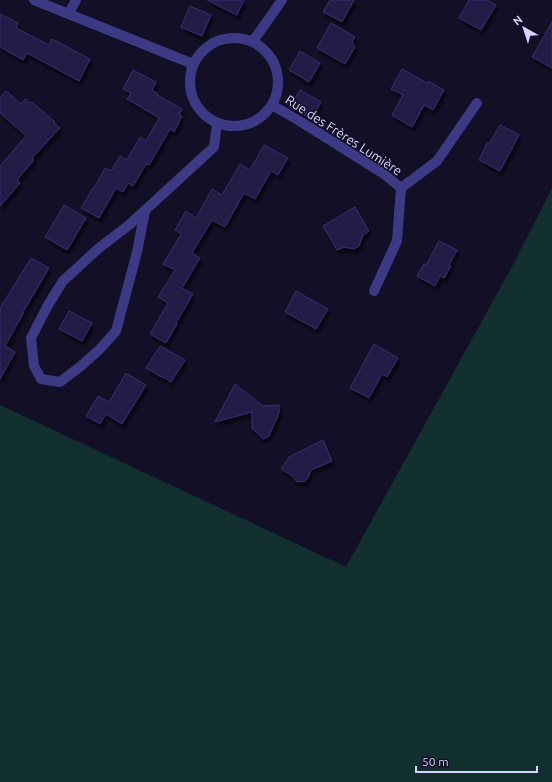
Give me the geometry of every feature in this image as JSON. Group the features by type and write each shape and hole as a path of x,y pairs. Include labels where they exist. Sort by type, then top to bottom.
{"street":[{"path":"34,0 193,64"},
{"path":"69,13 76,0"},
{"path":"252,41 282,0"},
{"path":"236,37 252,41 265,50 273,59 278,74 278,91 272,105 264,115 251,123 232,127 217,123 204,116 195,104 189,84 193,64 202,51 220,39 236,37"},
{"path":"374,291 397,241 401,188 437,161 477,103"},
{"name":"Rue des Frères Lumière","path":"272,105 384,174 401,188"},
{"path":"145,211 137,252 116,331 100,349 60,382 41,379 34,366 31,338 48,305 64,281 99,248 145,211 214,147 217,123"}],"green space":[{"path":"552,188 552,782 0,782 0,405 346,567 514,263"}],"building":[{"path":"207,0 244,0 237,15"},
{"path":"330,0 354,0 342,22 323,12"},
{"path":"469,0 487,0 496,5 481,30 459,18"},
{"path":"190,6 211,15 202,36 181,27"},
{"path":"0,14 18,23 16,28 49,45 52,39 90,59 79,81 27,53 23,60 0,47"},
{"path":"552,22 552,68 532,57"},
{"path":"331,23 355,37 352,42 355,47 345,64 317,48"},
{"path":"300,51 320,63 309,82 289,70"},
{"path":"402,69 427,83 428,81 444,90 433,110 424,105 412,127 392,115 403,95 391,89"},
{"path":"133,70 156,82 152,90 158,94 157,95 182,109 179,115 182,116 174,132 170,129 149,165 146,164 133,186 128,183 123,192 116,188 99,218 81,208 105,168 111,171 120,156 127,160 140,137 146,141 159,118 127,99 131,93 123,89"},
{"path":"300,90 321,102 311,119 290,107"},
{"path":"6,91 21,104 25,99 30,103 32,102 60,128 32,158 34,160 17,180 20,183 0,206 0,166 26,136 0,113 0,98"},
{"path":"500,125 519,135 500,171 479,160 487,143 489,144"},
{"path":"264,145 288,158 278,175 271,171 255,199 244,193 225,227 212,220 192,253 200,258 182,288 193,294 166,343 150,334 168,303 158,297 175,270 163,264 181,234 175,230 186,211 196,218 212,189 222,195 240,164 250,170"},
{"path":"64,205 86,218 67,250 45,237"},
{"path":"355,207 369,231 363,235 359,246 354,249 344,247 337,250 323,226"},
{"path":"439,241 457,250 449,265 451,266 444,278 440,276 435,286 417,276 424,264 426,265"},
{"path":"31,258 49,268 5,346 15,352 0,379 0,308"},
{"path":"296,291 328,309 316,329 285,312"},
{"path":"69,311 92,323 82,341 59,329"},
{"path":"374,344 398,358 387,377 382,374 369,398 350,388"},
{"path":"160,346 185,360 171,382 146,368"},
{"path":"126,373 146,385 122,424 106,414 100,424 86,416 98,396 109,402"},
{"path":"235,384 263,406 279,405 279,413 269,436 263,439 252,428 252,412 215,422"},
{"path":"323,440 332,461 311,470 305,481 297,482 291,475 281,469 289,457"}]}
